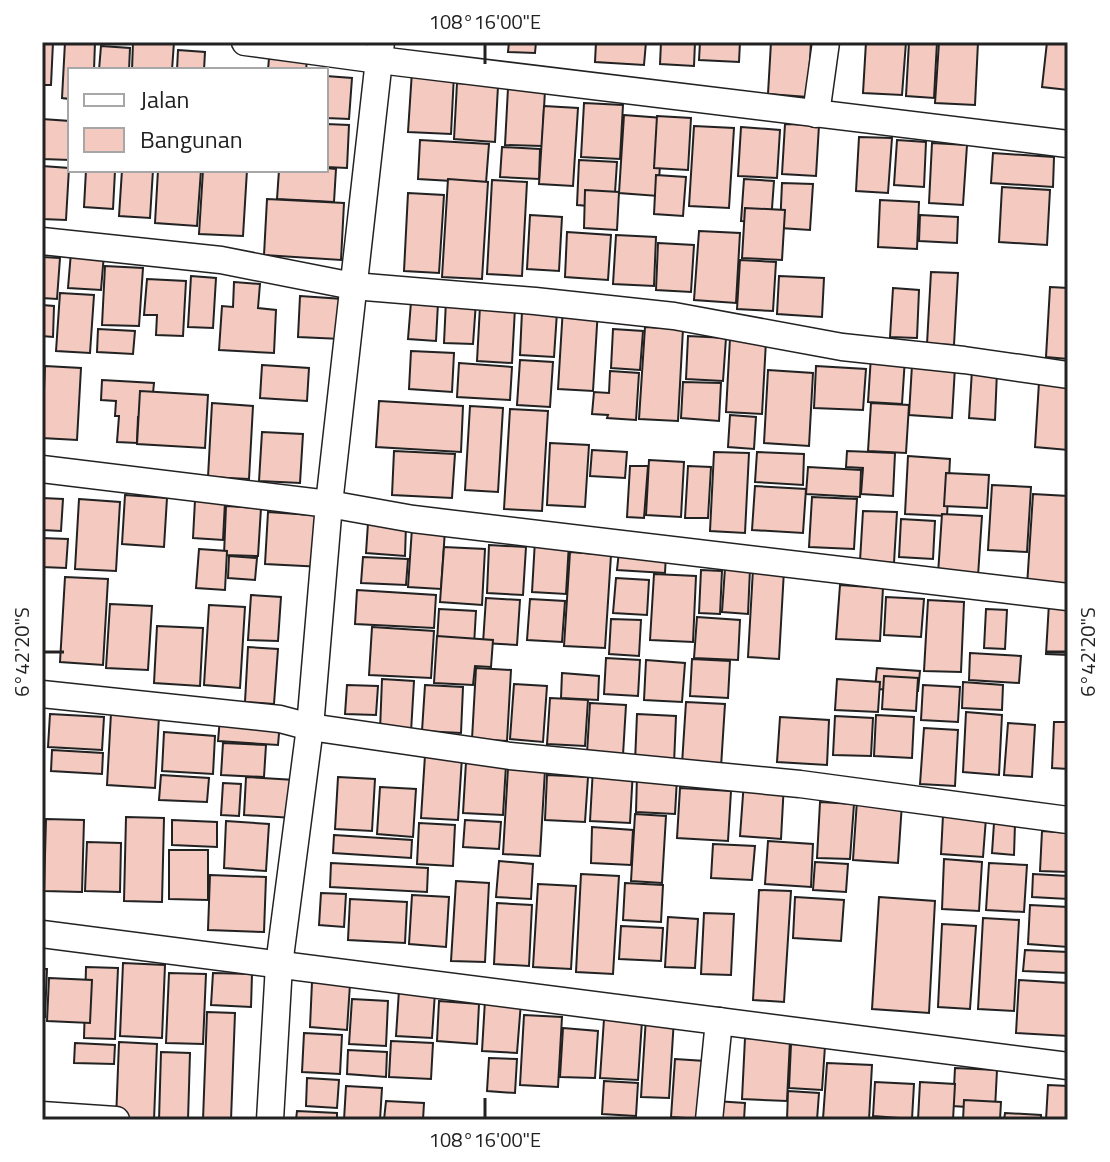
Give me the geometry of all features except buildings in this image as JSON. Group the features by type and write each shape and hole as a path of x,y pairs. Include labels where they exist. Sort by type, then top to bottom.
{"street":[{"path":"245,42 380,51 816,114 1068,144"},
{"path":"816,114 826,42"},
{"path":"270,1120 279,965 310,727 329,504 380,51"},
{"path":"42,241 221,260 353,286 674,316 842,347 1068,375"},
{"path":"42,469 329,504 413,519 1068,597"},
{"path":"42,694 280,719 310,727 510,756 800,784 1068,820"},
{"path":"42,934 1068,1066"},
{"path":"709,1120 719,1021"},
{"path":"42,1115 116,1120"}]}
